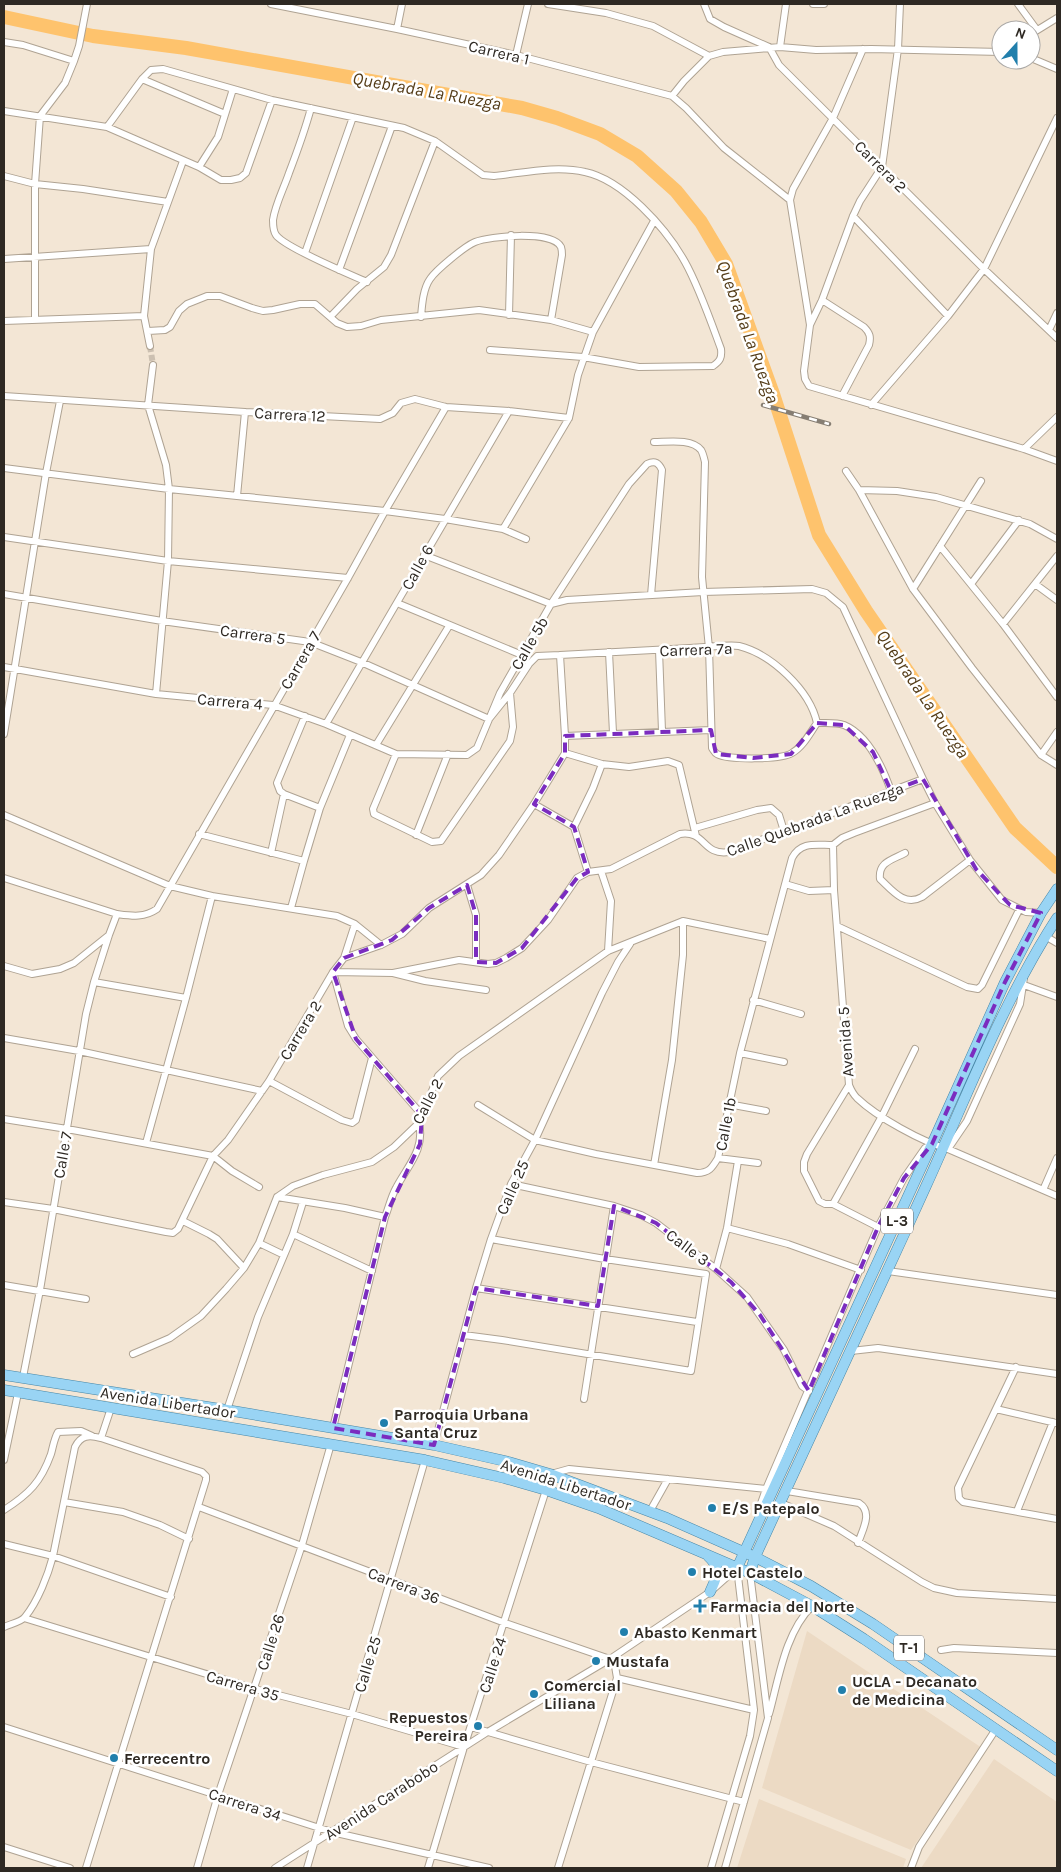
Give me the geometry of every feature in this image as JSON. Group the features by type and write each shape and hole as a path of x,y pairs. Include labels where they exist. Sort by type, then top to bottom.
{"main road":[{"name":"L-3","path":"737,1568 1005,982 1041,913 1056,891"},
{"name":"L-3","path":"750,1573 755,1557 946,1149 1025,971 1057,918"},
{"name":"Avenida Libertador","path":"4,1375 434,1445 509,1462 550,1474 650,1512 744,1552 811,1586 873,1624 1057,1750"},
{"name":"Avenida Libertador","path":"4,1390 425,1460 504,1478 598,1508 750,1573 812,1606 864,1639 1057,1771"},
{"path":"703,1552 714,1561 718,1570 710,1592"}],"street":[{"name":"Carrera 1","path":"271,4 516,55 672,96"},
{"path":"397,29 402,4"},
{"path":"516,55 528,4"},
{"path":"548,4 606,13 653,26 709,56"},
{"path":"704,4 710,19 724,28 769,47"},
{"path":"780,47 786,4"},
{"path":"813,4 824,4"},
{"path":"810,325 822,300 853,216 860,201 882,167 898,49 900,4"},
{"path":"1018,4 1027,20"},
{"path":"35,319 35,184 40,116 65,83 79,46 87,5"},
{"path":"1041,28 1057,18"},
{"path":"4,42 23,45 74,61"},
{"path":"790,200 724,148 672,96 709,56 723,52 769,47 816,50 898,49 991,52"},
{"name":"Carrera 2","path":"769,47 779,65 984,270 1057,338"},
{"path":"863,49 833,118 792,189 790,200 810,325 804,371 805,379 809,386 1024,449 1057,461"},
{"path":"1041,63 1057,70"},
{"path":"107,127 142,79 152,70 163,69 272,100 404,128 434,141 483,175 494,176 568,169 608,180 654,221 685,262 718,341 722,357 713,366 639,367 584,357 490,350"},
{"path":"142,79 225,114"},
{"path":"198,167 218,137 233,89"},
{"path":"4,111 107,127 198,167 222,180 231,180 240,178 246,173 272,100"},
{"path":"312,108 273,220 273,228 276,236 305,253 367,282"},
{"path":"305,253 353,117"},
{"path":"871,405 948,316 984,270 1057,118"},
{"path":"340,270 392,126"},
{"path":"331,316 357,289 384,266 391,256 434,141"},
{"path":"150,346 144,316 151,249 183,161"},
{"path":"4,176 35,184 168,202"},
{"path":"853,216 948,316"},
{"path":"503,529 569,418 578,375 593,332 654,221"},
{"path":"421,316 425,289 430,279 454,256 474,242 511,235 545,238 561,247 562,255 551,320"},
{"path":"510,314 511,235"},
{"path":"4,259 151,249"},
{"path":"148,331 165,330 170,327 178,312 187,304 207,296 220,296 263,311 300,304 315,304 337,323 348,327 361,326 381,320 479,310 551,320 593,332"},
{"path":"822,300 864,326 871,338 842,396"},
{"path":"1049,330 1057,313"},
{"path":"4,321 144,316"},
{"path":"153,365 148,405 166,465 169,489 168,561 156,694"},
{"name":"Carrera 12","path":"4,396 60,401 380,419 393,413 401,403 415,399 446,407 509,411 569,418"},
{"path":"4,734 46,473 60,401"},
{"name":"Carrera 7","path":"117,914 137,916 149,914 157,909 348,578 384,511 446,407"},
{"name":"Calle 6","path":"326,724 444,519 509,411"},
{"path":"236,496 245,412"},
{"path":"1024,449 1057,416"},
{"path":"654,442 686,442 695,445 702,450 705,462 703,592 708,648 712,748 716,754 753,758 779,757 791,754 800,746 817,723 844,725 857,734 874,752 891,791"},
{"name":"Calle 5b","path":"448,754 467,755 477,748 500,693 552,604 629,484 651,462 660,465 662,470 651,594"},
{"path":"4,468 169,489 444,519 503,529 526,539"},
{"path":"846,471 859,490 913,589 1040,755 1057,765"},
{"path":"913,589 981,481"},
{"path":"859,490 897,491 966,505 1019,520 1040,528 1057,539"},
{"path":"971,584 1019,520"},
{"path":"4,537 168,561 348,578"},
{"path":"940,546 1003,624 1057,697"},
{"path":"424,555 552,604 567,600 703,592"},
{"path":"1003,624 1057,556"},
{"path":"1035,584 1057,600"},
{"name":"Calle Quebrada La Ruezga","path":"696,832 712,851 719,854 729,852 923,779 843,607 826,593 812,589 703,592"},
{"name":"Carrera 5","path":"4,594 162,621 310,642 361,662 489,719"},
{"path":"397,603 522,655"},
{"path":"376,745 449,626"},
{"name":"Carrera 7a","path":"489,719 510,693 532,659 537,656 738,646 765,657 781,669 808,701 814,711 817,723"},
{"path":"659,650 662,731"},
{"path":"609,652 613,733"},
{"path":"344,958 381,945 402,934 429,908 481,875 499,856 565,753 560,655"},
{"name":"Carrera 4","path":"4,667 156,694 273,705 326,724 396,754 448,754"},
{"path":"396,754 373,809 374,814 432,842 441,840 445,837 510,741 513,727 510,693"},
{"path":"305,716 277,783 280,791 284,794 320,808"},
{"path":"565,736 711,730"},
{"path":"1040,755 1057,732"},
{"path":"291,908 320,808 350,735"},
{"path":"565,753 602,764 629,768 668,761 679,764 696,832"},
{"path":"416,835 448,754"},
{"path":"574,827 593,788 602,764"},
{"path":"923,779 935,803 970,860 1002,900 1019,910 1041,913"},
{"path":"271,853 284,794"},
{"path":"833,845 842,838 854,833 935,803"},
{"path":"534,804 574,827 588,872"},
{"path":"422,1115 356,1040 348,1026 333,972 393,973 451,961 496,963 522,948 548,920 577,878 588,872 611,869 680,834 696,832 758,810 771,808 779,816 784,831"},
{"path":"4,816 170,886 212,896 337,916 355,924 381,945"},
{"path":"199,834 304,861"},
{"name":"Calle 1b","path":"478,1104 535,1140 596,1154 697,1173 706,1173 713,1167 718,1158 740,1052 792,858 801,847 808,845 833,845"},
{"name":"Avenida 5","path":"833,845 834,890 849,1086 856,1097 882,1116 932,1144 1057,1196"},
{"path":"905,854 883,864 879,871 880,879 900,898 909,901 922,897 970,860"},
{"path":"601,871 611,901 608,951"},
{"path":"4,878 117,914 109,935 74,963 60,969 32,974 4,966"},
{"path":"785,884 810,890 834,890"},
{"path":"467,885 476,915 476,962"},
{"path":"146,1143 212,896"},
{"path":"837,926 967,987 978,989 982,985 1019,910"},
{"path":"654,1165 672,1060 683,955 683,921 770,939"},
{"name":"Calle 2","path":"277,1197 293,1186 324,1175 372,1162 394,1147 418,1123 438,1076 459,1056 608,951 630,944 683,921"},
{"path":"344,958 355,924"},
{"name":"Calle 7","path":"23,1378 40,1290 79,1051 94,982 109,935"},
{"path":"1045,936 1057,943"},
{"name":"Calle 25","path":"434,1445 476,1288 511,1184 535,1140 602,993 630,944"},
{"name":"Carrera 2","path":"183,1221 213,1156 228,1140 269,1081 333,972 344,958"},
{"path":"946,1149 967,1121 1020,1004 1025,971"},
{"path":"393,973 425,981 486,990"},
{"path":"94,982 186,998"},
{"path":"1024,984 1057,996"},
{"path":"753,1000 801,1014"},
{"path":"4,1038 79,1051 262,1091"},
{"path":"832,1204 882,1116 916,1049"},
{"path":"740,1052 784,1062"},
{"path":"269,1081 342,1120 352,1123 356,1120 372,1058"},
{"path":"849,1086 807,1154 804,1170 819,1201 825,1204 832,1204 878,1227"},
{"path":"728,1104 766,1111"},
{"path":"4,1119 213,1156 232,1171 260,1187"},
{"path":"333,1428 386,1217 395,1190 420,1144 421,1135 418,1123"},
{"path":"750,1538 766,1489 878,1227 904,1178 925,1148 932,1144"},
{"path":"718,1158 758,1163"},
{"path":"1043,1190 1057,1158"},
{"path":"716,1269 727,1228 738,1161"},
{"name":"Calle 3","path":"511,1184 614,1206 641,1215 656,1223 716,1269 751,1303 784,1350 802,1386 809,1392"},
{"path":"133,1354 170,1338 201,1316 244,1268 259,1243 277,1197 386,1217"},
{"path":"4,1202 53,1209 173,1233 183,1221 217,1239 244,1268"},
{"path":"227,1410 258,1317 293,1234 303,1202"},
{"path":"584,1399 614,1206"},
{"path":"727,1228 788,1244 861,1270"},
{"path":"293,1234 372,1270"},
{"path":"464,1336 502,1340 691,1371 697,1322 706,1274 491,1239"},
{"path":"259,1243 284,1255"},
{"path":"888,1271 1057,1295"},
{"path":"4,1285 86,1299"},
{"path":"476,1288 697,1322"},
{"path":"851,1352 878,1348 1057,1374"},
{"path":"1016,1367 958,1488 958,1494 963,1502 1057,1519"},
{"path":"4,1460 18,1393"},
{"path":"101,1438 111,1408"},
{"path":"996,1409 1055,1423 1017,1511"},
{"path":"4,1510 16,1502 39,1480 43,1474 58,1432 81,1431 202,1472 206,1476 199,1507 117,1762 86,1868"},
{"path":"4,1627 24,1618 49,1572 75,1447 78,1440 92,1436"},
{"name":"Calle 26","path":"198,1868 218,1794 255,1690 302,1545 331,1444"},
{"name":"Calle 25","path":"307,1868 392,1580 425,1460"},
{"path":"550,1474 569,1469 766,1489"},
{"path":"650,1512 668,1479"},
{"name":"Calle 24","path":"428,1868 464,1747 472,1727 546,1490"},
{"path":"786,1491 859,1503 867,1512 858,1542"},
{"path":"64,1502 123,1512 160,1525 189,1539"},
{"path":"781,1503 834,1526 934,1588 957,1593 1057,1599"},
{"name":"Carrera 36","path":"199,1507 505,1623 610,1659"},
{"path":"4,1544 53,1556 171,1597"},
{"path":"711,1868 750,1736 754,1710 737,1568"},
{"name":"Avenida Carabobo","path":"275,1868 486,1733 610,1659 710,1592 737,1568"},
{"path":"750,1573 768,1718"},
{"path":"724,1868 793,1635 804,1614 812,1606"},
{"name":"Carrera 35","path":"24,1618 255,1690 352,1714 464,1747"},
{"path":"941,1650 954,1648 1057,1653"},
{"path":"558,1868 617,1678 615,1666 610,1659"},
{"path":"617,1678 754,1710"},
{"name":"Carrera 34","path":"4,1727 332,1832 489,1868"},
{"path":"472,1727 486,1733 591,1762 744,1802"},
{"path":"911,1868 919,1847 996,1729"},
{"path":"4,1847 70,1868"}],"highlighted area":[{"path":"817,723 844,725 873,752 891,791 923,779 976,869 1010,905 1041,913 1005,982 932,1144 904,1178 878,1227 809,1391 760,1315 731,1282 656,1223 614,1206 598,1306 476,1288 434,1445 333,1428 385,1217 420,1144 422,1115 356,1039 333,972 344,958 392,940 429,908 467,885 476,915 476,962 496,963 522,948 577,878 588,872 574,827 534,804 565,753 565,736 711,730 716,754 753,758 791,754"}],"shaded area":[{"name":"UCLA - Decanato de Medicina","path":"807,1631 982,1748 911,1850 762,1788"},
{"path":"994,1759 1057,1802 1057,1868 921,1868"},
{"path":"759,1799 906,1859 903,1868 737,1868"}],"waterway":[{"name":"Quebrada La Ruezga","path":"4,17 93,36 186,48 522,108 557,118 600,134 637,156 676,191 701,222 726,264 773,394 819,535 866,611 1015,828 1057,867"}],"tunnel":[{"path":"150,346 153,365"}],"railway":[{"path":"763,405 829,424"}],"place":[{"name":"Parroquia Urbana Santa Cruz","path":"384,1423"},
{"name":"E/S Patepalo","path":"712,1508"},
{"name":"Hotel Castelo","path":"692,1572"},
{"name":"Farmacia del Norte","path":"700,1606"},
{"name":"Abasto Kenmart","path":"624,1632"},
{"name":"Mustafa","path":"596,1661"},
{"name":"UCLA - Decanato de Medicina","path":"842,1690"},
{"name":"Comercial Liliana","path":"534,1694"},
{"name":"Repuestos Pereira","path":"478,1726"},
{"name":"Ferrecentro","path":"114,1758"}]}
